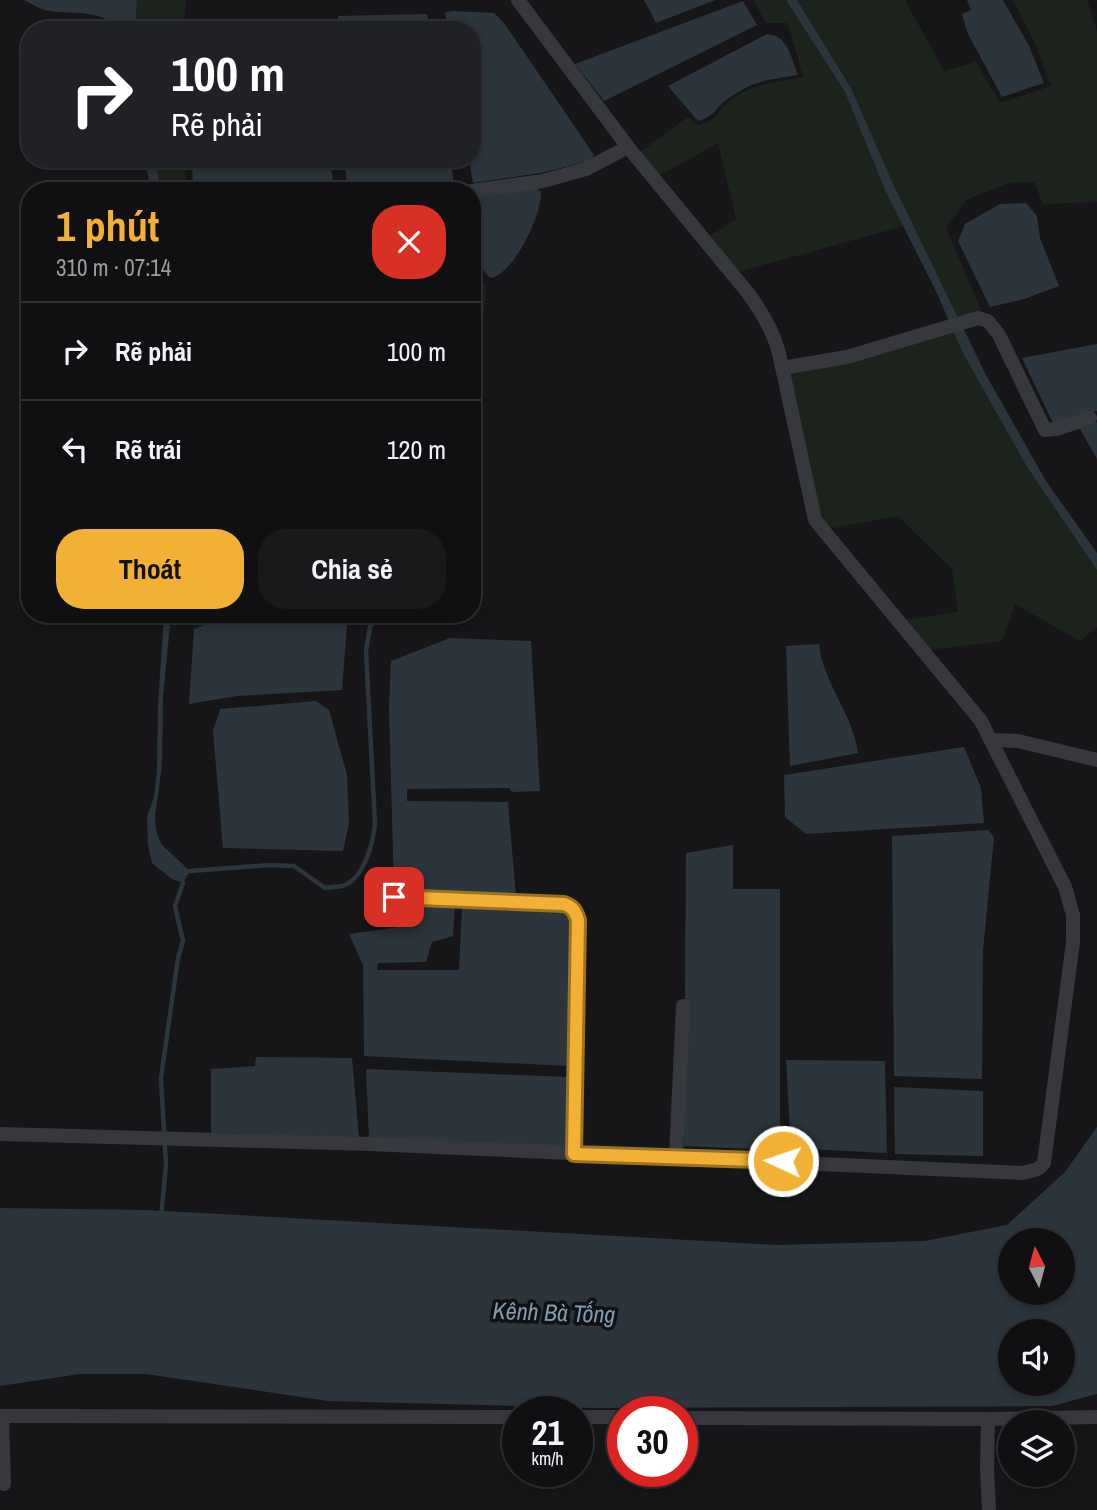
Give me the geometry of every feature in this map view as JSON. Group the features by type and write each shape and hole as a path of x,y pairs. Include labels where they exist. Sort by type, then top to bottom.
{"street":[{"path":"0,1134 370,1144 1023,1173 1038,1169 1044,1163 1071,955 1073,915 1065,887 993,740 981,721 815,520 773,334 748,293 628,147 518,0"},
{"path":"481,190 543,181 586,169 628,147"},
{"path":"782,368 847,357 978,318 988,321 999,335 1045,430 1090,418"},
{"path":"993,740 1018,741 1097,760"},
{"path":"394,897 564,904 572,907 578,920 574,1154"},
{"path":"676,1156 682,1006"},
{"path":"4,1484 1,1416 502,1416"},
{"path":"698,1418 1097,1417"},
{"path":"988,1419 989,1510"}],"shaded area":[{"path":"137,0 186,0 184,21 136,21"},
{"path":"753,0 786,0 845,92 885,190 904,226 738,272 710,236 736,219 718,143 659,176 640,152 688,117 698,125 706,123 714,118 723,106 745,91 803,77 788,23 766,23"},
{"path":"797,0 905,0 944,71 976,62 1000,103 1051,86 1036,46 1013,0 1087,0 1097,31 1097,202 1043,204 1034,182 1009,183 966,200 946,228 982,312 957,316 895,188 851,88"},
{"path":"157,168 185,168 186,182 159,182"},
{"path":"481,281 486,287 481,351"},
{"path":"953,330 963,353 1027,467 1097,570 1097,627 1080,641 1015,604 1002,641 929,650 903,620 958,612 952,569 898,516 828,529 821,517 787,371"}],"water":[{"path":"24,0 137,0 136,21 109,21 96,15 37,7"},
{"path":"644,0 715,0 656,23"},
{"path":"786,0 797,0 851,88 895,188 986,375 1046,481 1097,553 1097,570 1027,467 963,353 935,289 885,190 845,92"},
{"path":"967,0 1003,0 1029,46 1044,83 1002,97 968,34 962,14 971,10"},
{"path":"743,1 757,25 604,101 575,64"},
{"path":"445,12 494,13 504,23 594,155 589,161 541,173 473,182 470,168 481,168 481,21 446,21"},
{"path":"427,14 428,21 338,21 338,16"},
{"path":"767,34 780,38 784,43 798,75 754,84 724,101 712,114 698,121 668,86"},
{"path":"147,168 157,168 159,182 149,182"},
{"path":"192,168 330,168 333,177 333,182 193,182"},
{"path":"346,168 451,168 454,182 346,182"},
{"path":"535,187 541,192 537,214 517,256 499,275 490,278 481,268 481,195"},
{"path":"1026,203 1037,216 1040,238 1059,286 1024,299 990,307 958,241 965,224 1000,204"},
{"path":"1097,344 1097,411 1053,423 1022,358"},
{"path":"1097,422 1097,459 1080,429"},
{"path":"163,623 170,623 163,698 162,765 155,816 161,844 190,871 183,883 172,879 152,863 148,845 147,817 154,797 157,771"},
{"path":"209,623 346,623 342,690 237,696 189,704 194,629"},
{"path":"450,638 531,641 540,791 512,792 509,788 407,789 407,801 508,802 516,897 398,892 394,889 389,708 391,661"},
{"path":"819,644 826,672 850,725 858,753 790,766 786,646"},
{"path":"316,701 329,710 347,775 349,823 343,851 223,848 213,731 220,709"},
{"path":"964,747 981,788 984,823 806,834 785,817 784,775"},
{"path":"988,830 994,837 983,950 982,1079 894,1076 892,836"},
{"path":"733,845 733,889 780,889 780,1150 684,1146 686,853"},
{"path":"404,905 455,907 453,936 432,942 426,962 378,963 377,970 459,970 462,907 566,912 573,921 568,1066 364,1056 363,965 349,934 398,927"},
{"path":"256,1057 352,1058 359,1137 211,1133 211,1069 255,1066"},
{"path":"786,1060 885,1061 887,1153 791,1148"},
{"path":"366,1069 568,1077 566,1148 369,1139"},
{"path":"894,1087 983,1091 983,1156 895,1154"},
{"name":"Kênh Bà Tống","path":"1097,1127 1097,1394 1052,1406 698,1408 698,1396 607,1396 607,1408 593,1408 593,1396 502,1396 502,1406 328,1401 146,1374 80,1374 0,1386 0,1208 146,1210 777,1245 925,1241 1007,1225 1065,1172"}],"waterway":[{"path":"190,871 270,865 294,866 325,888 350,882 362,869 375,824 366,651 372,623"},
{"path":"161,1217 166,1165 161,1078 178,958 183,941 175,906 183,883"}],"route":[{"path":"394,897 564,904 572,907 578,920 574,1154 783,1161"}]}
